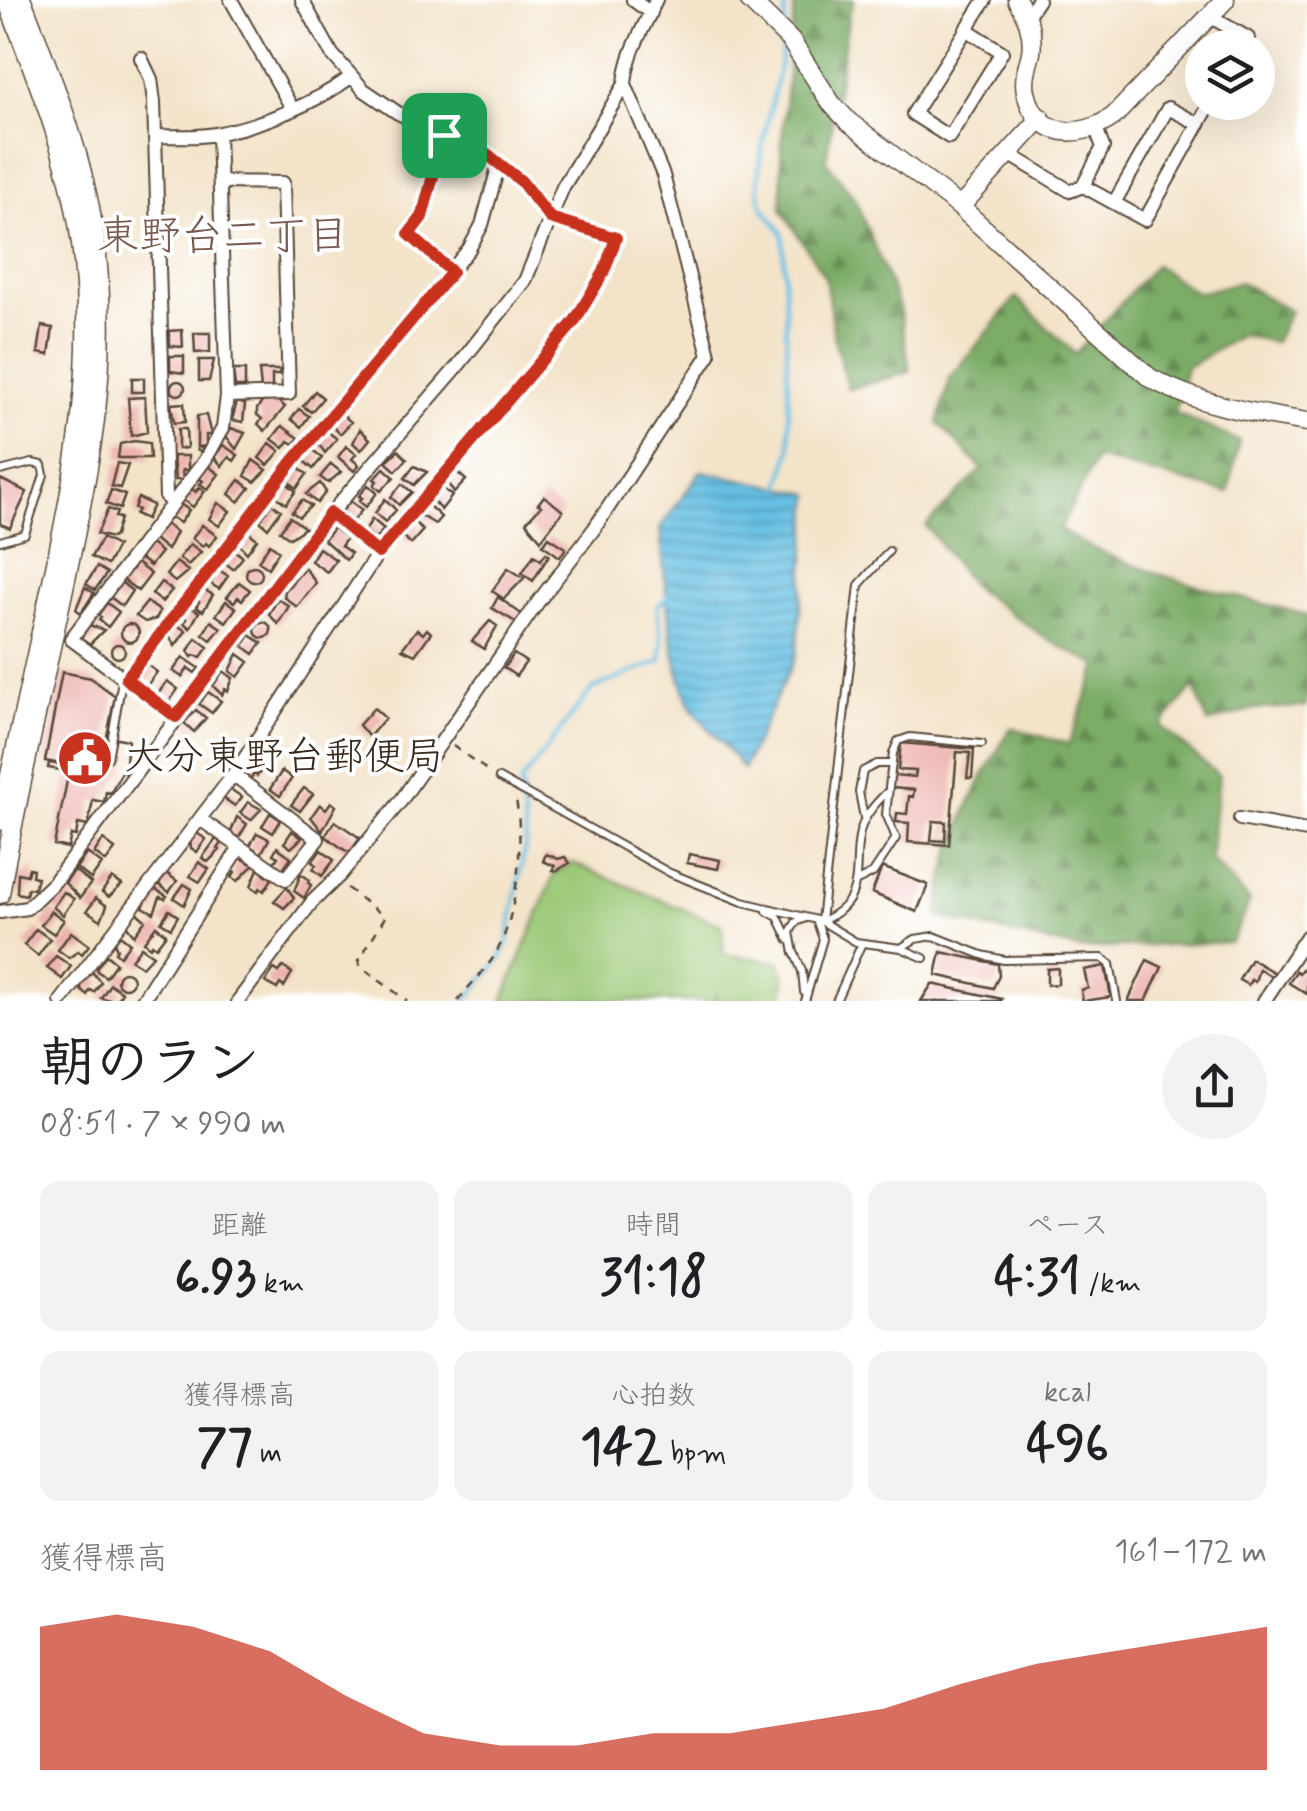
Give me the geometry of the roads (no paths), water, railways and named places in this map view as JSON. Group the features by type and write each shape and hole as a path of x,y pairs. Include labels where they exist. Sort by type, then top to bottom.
{"main road":[{"path":"0,821 78,450 88,322 78,226 66,169 48,107 6,0"},
{"path":"0,894 5,844 93,449 102,339 98,262 86,185 70,126 22,0"},
{"path":"748,0 791,41 831,103 849,122 960,206 1150,378 1178,394 1208,403 1307,422"},
{"path":"1017,0 1032,38 1025,89 1030,104 1041,118 1064,131 1078,133 1096,129 1114,116 1225,0"},
{"path":"960,206 1041,118"}],"street":[{"path":"231,0 292,108"},
{"path":"61,1001 234,775 378,553 574,322 604,272 616,238 550,218 521,181 487,154 381,103 332,54 302,0"},
{"path":"238,1001 312,902 400,802 605,513 709,354 663,175 626,84 626,68 633,48 654,6 634,0"},
{"path":"966,29 1002,52 949,136 913,114 966,29 985,0"},
{"path":"1026,18 1038,0"},
{"path":"1210,16 1234,30"},
{"path":"140,58 151,80 156,136 166,497 172,504"},
{"path":"156,136 218,134 316,99 351,77"},
{"path":"0,912 20,910 38,900 330,513 525,281 564,188 626,84"},
{"path":"1114,202 1168,108 1199,124"},
{"path":"1083,186 1145,220 1201,120"},
{"path":"1008,154 1070,191 1083,186 1104,147 1096,129"},
{"path":"176,717 71,639 218,442 228,396 218,134"},
{"path":"444,135 422,217 409,234 452,272"},
{"path":"126,679 294,460 452,272 482,225 499,164"},
{"path":"220,182 283,183 289,394 228,396"},
{"path":"330,513 378,553"},
{"path":"200,819 286,880 318,839 234,775"},
{"path":"1240,820 1307,831"},
{"path":"142,1001 240,847"},
{"path":"1264,1001 1307,936"}],"lane":[{"path":"0,470 32,462 42,465 44,475 25,534 0,541"},
{"path":"821,921 858,585 888,550"},
{"path":"91,755 108,758 121,686 126,679"},
{"path":"821,921 838,912 858,882 873,873 896,838 886,814 895,747 906,738 982,744"},
{"path":"858,882 858,847 864,821 859,792 863,771 877,764 892,764"},
{"path":"499,778 654,866 778,917 801,968 804,1001"},
{"path":"864,821 888,790"},
{"path":"743,902 821,921 862,942 901,948 924,958"},
{"path":"804,1001 820,949 822,928 810,918"},
{"path":"794,953 790,932 796,922 810,918"},
{"path":"901,948 915,939 934,936 1004,960 1102,958 1110,964 1117,1001"},
{"path":"836,1001 862,942"},
{"path":"801,968 811,963 820,949"}],"water":[{"path":"701,471 811,494 796,656 743,769 688,700 670,627 660,528"}],"waterway":[{"path":"785,0 785,25"},
{"path":"779,492 790,451 783,236 761,201 758,180 783,45"},
{"path":"465,1001 500,960 508,941 526,841 521,782 592,689 661,661 657,607 670,594"}],"place":[{"name":"大分東野台郵便局","path":"85,758"}],"district":[{"name":"東野台二丁目","path":"223,237"}]}
